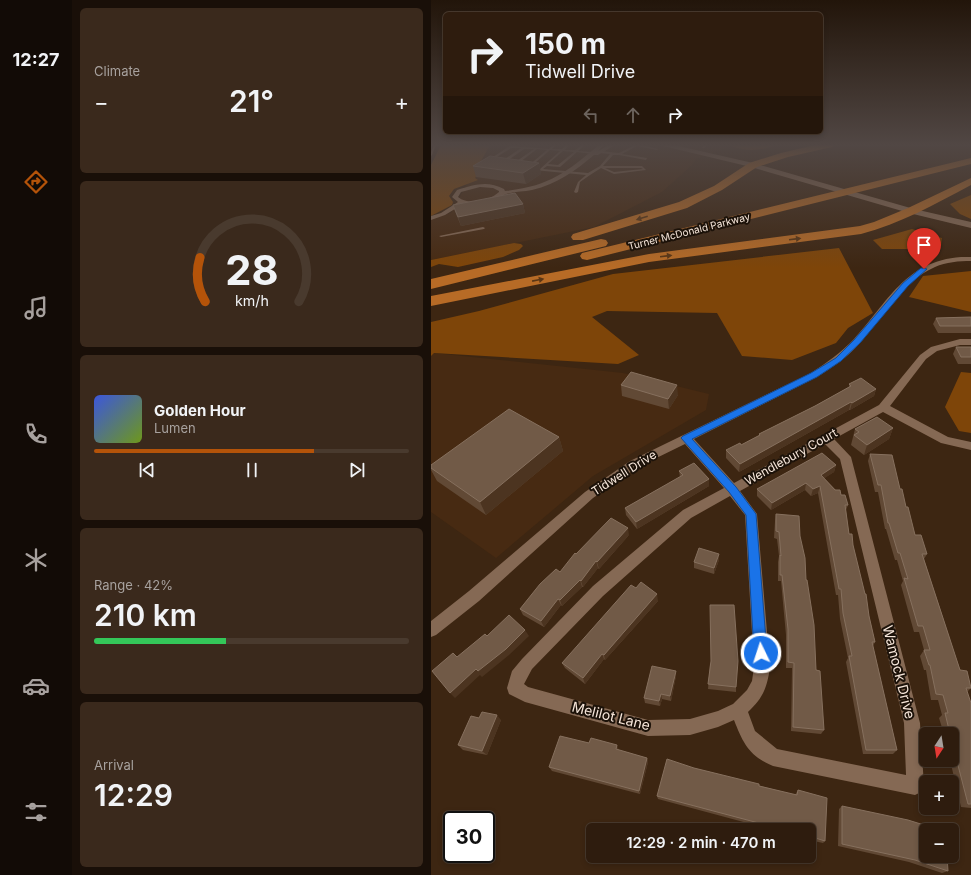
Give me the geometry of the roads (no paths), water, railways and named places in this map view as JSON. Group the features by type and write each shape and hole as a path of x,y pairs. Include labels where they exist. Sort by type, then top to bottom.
{"highway":[{"path":"431,280 558,244 683,205 721,186"},
{"name":"Turner McDonald Parkway","path":"431,284 836,186"},
{"name":"Turner McDonald Parkway","path":"431,296 868,186"},
{"path":"431,301 649,258 848,232 879,225 912,212 962,186"}],"main road":[{"path":"822,186 912,212 971,225"},
{"path":"912,212 923,217 971,229"}],"street":[{"path":"502,193 502,190 495,186 472,186 459,191 455,197 457,200 462,202 482,202 495,198 502,193 537,186"},
{"path":"431,218 443,214 462,202"},
{"name":"Tidwell Drive","path":"431,630 474,596 589,495 634,464 814,375 839,359 857,341 906,284 917,274 931,265 971,259"},
{"name":"Wendlebury Court","path":"515,688 518,677 527,664 598,591 687,514 883,407 923,357 934,349 960,342 971,342"},
{"path":"883,407 945,440 971,446"},
{"name":"Melilot Lane","path":"515,688 525,694 648,728 690,727 718,719 739,710 753,696 759,683 762,667 751,514 732,489 686,438"},
{"name":"Wamock Drive","path":"739,710 749,737 759,747 773,757 915,786 912,723 845,457 826,438"}],"lane":[{"path":"576,192 578,186"},
{"path":"441,236 483,228"}]}
